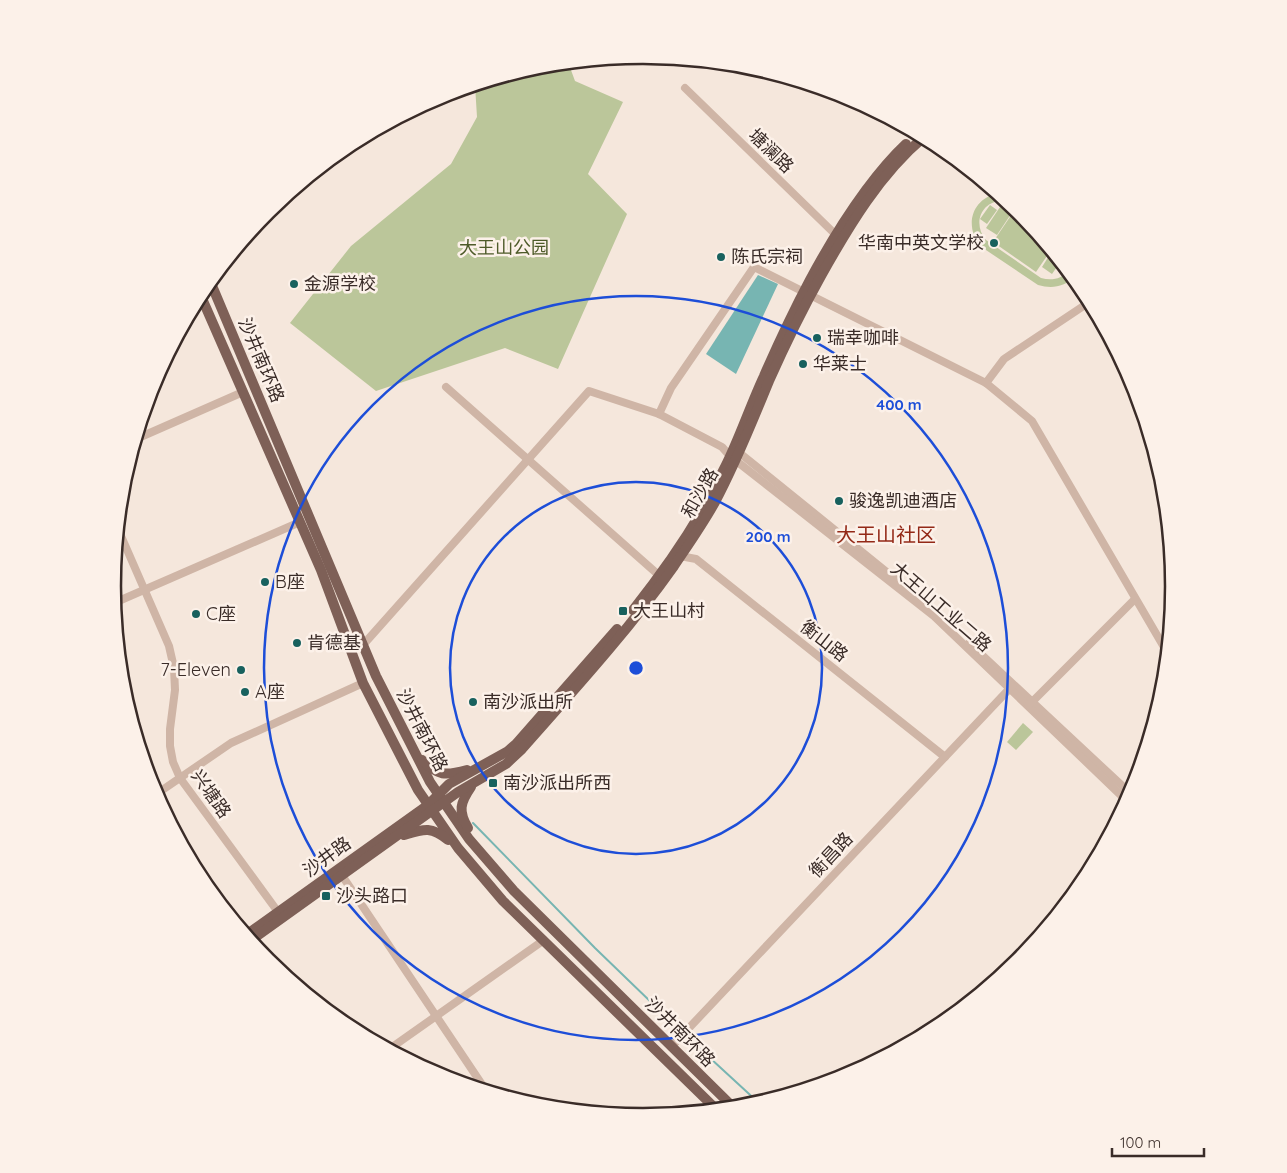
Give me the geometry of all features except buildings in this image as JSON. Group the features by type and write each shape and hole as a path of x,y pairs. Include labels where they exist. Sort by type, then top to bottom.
{"main road":[{"name":"和沙路","path":"441,799 449,784 508,751 516,744 680,556 714,504 807,293 836,235 877,176 912,138"},
{"name":"和沙路","path":"807,293 864,204 893,167 918,142"},
{"name":"沙井南环路","path":"214,290 376,676 430,782 469,839 514,891 728,1102"},
{"name":"沙井南环路","path":"204,304 300,522 363,683 418,790 458,848 504,901 712,1105"},
{"name":"和沙路","path":"430,808 441,799 473,784 506,764 522,749 622,635 661,577 735,454"},
{"path":"416,755 433,770 445,774 454,774 482,766"},
{"path":"473,784 462,802 461,814 483,855"},
{"name":"沙井路","path":"340,872 396,837 430,808"},
{"name":"沙井路","path":"251,932 280,915 430,808"},
{"path":"396,837 422,830 430,830 442,834 458,848"},
{"name":"沙井路","path":"255,936 280,915"}],"street":[{"name":"塘澜路","path":"685,88 836,235"},
{"path":"659,414 671,388 754,267 986,383 1032,421 1163,645"},
{"path":"986,383 1004,359 1084,305"},
{"path":"446,387 661,577"},
{"path":"363,645 588,391 659,414 735,454"},
{"path":"143,436 243,392"},
{"name":"大王山工业二路","path":"735,454 934,616 1125,789"},
{"path":"121,600 300,522"},
{"name":"兴塘路","path":"123,541 169,646 174,668 175,690 170,729 170,746 180,778 280,915"},
{"name":"衡山路","path":"680,556 696,559 945,757"},
{"path":"1030,704 1135,599"},
{"path":"163,791 231,743 363,683"},
{"name":"衡昌路","path":"671,1047 1012,687"},
{"name":"大王山工业二路","path":"1030,704 1122,796"},
{"path":"340,872 481,1084"},
{"path":"394,1046 544,940"}],"green space":[{"name":"大王山公园","path":"571,69 575,81 623,102 588,174 627,214 558,369 505,348 376,391 290,323 351,246 451,164 477,117 475,91"},
{"path":"989,196 997,202 986,207 980,219 982,233 986,240 1041,278 1056,279 1063,276 1068,282 1058,286 1038,285 980,246 972,230 973,214 982,201"},
{"path":"990,205 997,210 987,224 980,219"},
{"path":"1000,207 1011,215 997,235 986,228"},
{"path":"1011,215 1048,255 1036,272 993,242"},
{"path":"1049,256 1057,267 1052,274 1042,267"},
{"path":"1023,723 1033,732 1016,750 1007,742"}],"water":[{"path":"758,275 778,284 736,374 706,354"}],"waterway":[{"path":"473,823 595,948 682,1032"},
{"path":"685,1035 753,1097"}],"place":[{"name":"华南中英文学校","path":"994,243"},
{"name":"陈氏宗祠","path":"721,257"},
{"name":"金源学校","path":"294,284"},
{"name":"瑞幸咖啡","path":"817,338"},
{"name":"华莱士","path":"803,364"},
{"name":"骏逸凯迪酒店","path":"839,501"},
{"name":"B座","path":"265,582"},
{"name":"大王山村","path":"623,611"},
{"name":"C座","path":"196,614"},
{"name":"肯德基","path":"297,643"},
{"name":"7-Eleven","path":"241,670"},
{"name":"A座","path":"245,692"},
{"name":"南沙派出所","path":"473,702"},
{"name":"南沙派出所西","path":"493,783"},
{"name":"沙头路口","path":"326,896"}],"district":[{"name":"大王山社区","path":"886,535"}]}
